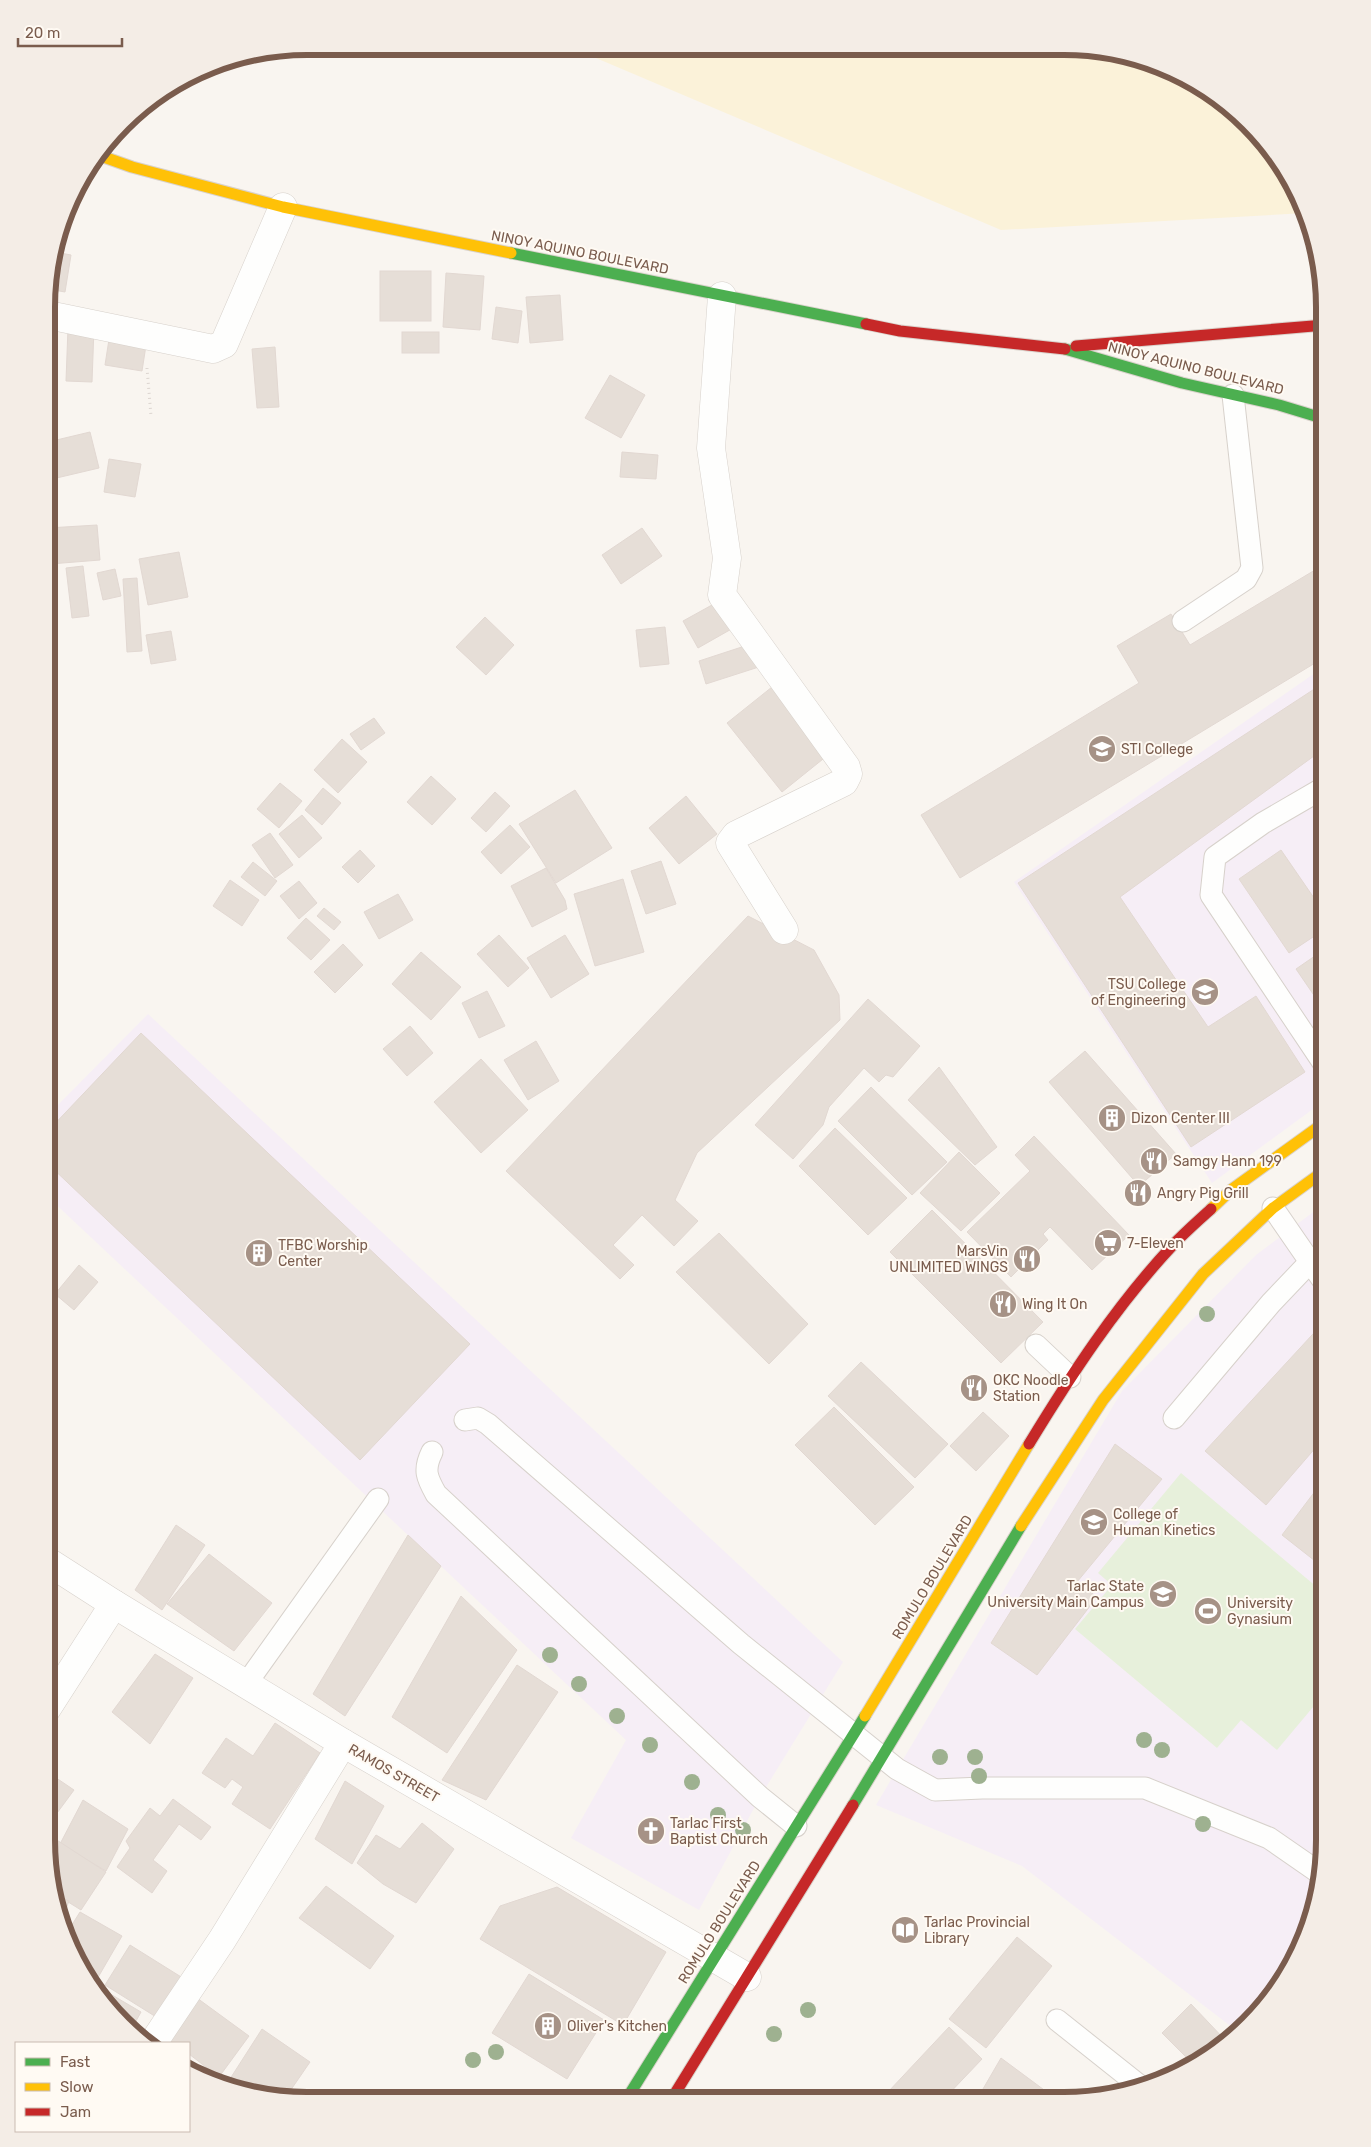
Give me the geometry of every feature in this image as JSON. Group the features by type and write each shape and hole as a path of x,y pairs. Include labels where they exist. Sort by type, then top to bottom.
{"main road":[{"name":"NINOY AQUINO BOULEVARD","path":"105,158 132,167 283,207 722,296 900,331 1060,348 1182,383 1279,405 1316,416"},
{"name":"NINOY AQUINO BOULEVARD","path":"1060,348 1316,326"},
{"name":"ROMULO BOULEVARD","path":"631,2092 854,1735 1070,1376 1124,1303 1172,1246 1231,1190 1316,1129"},
{"path":"676,2092 883,1757 1037,1499 1103,1400 1203,1274 1273,1208 1316,1177"}],"street":[{"path":"55,316 214,349 224,344 283,207"},
{"path":"722,296 711,448 727,558 722,595 846,767 848,774 844,782 736,835 730,843 784,930"},
{"name":"RAMOS STREET","path":"55,1566 344,1743 747,1977"},
{"path":"55,1696 114,1604"},
{"path":"155,2040 222,1940 344,1743"}],"lane":[{"path":"1183,621 1246,579 1252,568 1233,395"},
{"path":"1316,792 1263,823 1215,857 1211,895 1316,1052"},
{"path":"1273,1208 1316,1257"},
{"path":"1174,1418 1271,1303 1316,1259"},
{"path":"1036,1345 1070,1376"},
{"path":"465,1420 478,1418 488,1424 741,1644 896,1769 935,1790 982,1788 1145,1788 1269,1838 1314,1869"},
{"path":"432,1452 426,1463 428,1478 436,1494 760,1797 796,1826"},
{"path":"246,1684 378,1499"},
{"path":"1057,2020 1134,2082"}],"path":[{"path":"144,335 151,416"}],"shaded area":[{"name":"TSU College of Engineering","path":"1316,672 1316,1107 1212,1183 1014,882"},
{"name":"Tarlac First Baptist Church","path":"148,1014 843,1662 760,1797 699,1910 571,1838 626,1740 55,1204 55,1108"},
{"name":"Tarlac State University Main Campus","path":"1316,1210 1316,1840 1311,1889 1297,1936 1282,1966 1264,1993 1232,2027 1022,1866 876,1805 1122,1391 1256,1255"}],"green space":[{"name":"University Gynasium","path":"1181,1473 1316,1586 1316,1704 1277,1750 1241,1720 1217,1748 1075,1629 1112,1585 1098,1573"}],"sand":[{"path":"589,55 1064,55 1113,60 1160,74 1190,89 1217,107 1242,129 1264,154 1282,181 1298,213 1001,230"}],"building":[{"path":"61,253 71,255 65,292 56,290"},
{"path":"380,271 431,271 431,321 380,321"},
{"path":"446,273 484,276 480,330 443,327"},
{"path":"560,295 563,340 530,343 526,297"},
{"path":"496,307 522,311 518,343 492,339"},
{"path":"68,328 94,328 92,382 66,381"},
{"path":"402,332 439,332 439,353 402,353"},
{"path":"110,333 147,339 142,371 105,365"},
{"path":"275,347 279,407 257,408 252,349"},
{"path":"610,375 645,395 621,438 585,418"},
{"path":"90,432 99,468 55,478 55,440"},
{"path":"622,452 658,455 656,479 620,477"},
{"path":"109,459 141,464 135,497 104,492"},
{"path":"97,525 100,560 55,564 55,528"},
{"path":"642,528 662,556 621,584 602,555"},
{"path":"179,552 188,597 148,605 139,559"},
{"path":"83,566 89,616 72,618 66,568"},
{"path":"115,569 121,596 103,600 97,573"},
{"name":"STI College","path":"1316,569 1316,662 960,878 921,815 1139,683 1117,646 1171,614 1190,645"},
{"path":"137,578 142,651 127,652 123,579"},
{"path":"721,600 735,627 698,648 683,621"},
{"path":"485,617 514,645 486,675 456,647"},
{"path":"665,627 669,664 640,667 636,630"},
{"path":"171,631 176,660 151,664 146,635"},
{"path":"757,642 765,665 706,684 699,661"},
{"path":"777,683 833,751 782,792 727,723"},
{"path":"1316,688 1316,755 1120,897 1208,1027 1256,996 1305,1072 1191,1147 1018,883"},
{"path":"374,718 385,733 361,750 350,734"},
{"path":"342,739 367,762 338,793 314,770"},
{"path":"431,776 456,799 432,825 407,802"},
{"path":"280,783 302,801 279,828 257,809"},
{"path":"323,788 341,803 322,825 305,810"},
{"path":"575,790 612,848 556,883 519,824"},
{"path":"495,792 510,806 486,832 471,818"},
{"path":"686,796 717,834 679,864 649,828"},
{"path":"302,815 322,838 299,858 279,834"},
{"path":"510,825 530,847 501,874 481,852"},
{"path":"270,833 293,865 275,878 252,845"},
{"path":"360,850 375,866 358,883 342,867"},
{"path":"1281,850 1316,901 1316,935 1289,953 1239,879"},
{"path":"661,861 676,904 646,914 631,871"},
{"path":"253,862 277,881 265,896 241,877"},
{"path":"546,868 565,900 567,909 532,927 511,886"},
{"path":"623,879 644,952 595,966 574,894"},
{"path":"230,880 259,900 242,926 213,906"},
{"path":"299,881 317,903 299,919 280,896"},
{"path":"398,894 413,920 379,939 364,912"},
{"path":"324,908 341,922 334,930 317,916"},
{"path":"748,916 814,950 839,995 840,1020 697,1153 675,1200 698,1221 674,1246 642,1215 613,1245 634,1265 620,1279 506,1171"},
{"path":"306,918 330,940 311,960 287,938"},
{"path":"499,935 529,968 508,987 477,954"},
{"path":"565,935 589,974 551,998 527,958"},
{"path":"343,944 363,965 335,993 314,972"},
{"path":"421,952 461,987 431,1020 392,984"},
{"path":"1316,955 1316,998 1296,969"},
{"path":"487,991 505,1026 479,1038 462,1003"},
{"path":"868,999 920,1046 893,1077 886,1075 879,1082 864,1068 829,1107 823,1125 793,1159 755,1125"},
{"path":"410,1026 433,1053 407,1076 383,1049"},
{"name":"TFBC Worship Center","path":"141,1033 470,1344 360,1460 55,1171 55,1124"},
{"path":"536,1041 559,1081 528,1100 504,1060"},
{"name":"Dizon Center III","path":"1085,1051 1176,1154 1139,1186 1049,1082"},
{"path":"481,1059 528,1110 481,1153 434,1102"},
{"path":"939,1067 997,1147 975,1165 908,1100"},
{"path":"871,1087 947,1162 912,1195 838,1121"},
{"path":"835,1128 907,1198 868,1235 799,1166"},
{"path":"1034,1136 1129,1235 1092,1270 1050,1227 1043,1234 1048,1240 1011,1277 967,1232 1030,1171 1015,1155"},
{"path":"959,1152 1000,1193 961,1231 920,1193"},
{"path":"932,1210 1043,1322 1001,1363 890,1252"},
{"path":"719,1233 808,1324 769,1364 676,1272"},
{"path":"79,1265 98,1282 74,1310 55,1294"},
{"path":"1316,1331 1316,1447 1266,1505 1205,1451"},
{"path":"861,1362 948,1444 915,1478 828,1396"},
{"path":"834,1407 914,1487 875,1525 795,1445"},
{"path":"983,1412 1009,1436 976,1471 950,1446"},
{"path":"1115,1444 1162,1479 1077,1582 1097,1597 1037,1675 991,1643"},
{"path":"1316,1490 1316,1562 1282,1535"},
{"path":"176,1525 205,1545 162,1610 135,1590"},
{"path":"408,1535 441,1566 345,1716 313,1694"},
{"path":"209,1554 272,1603 234,1651 167,1604"},
{"path":"461,1596 517,1650 447,1753 392,1717"},
{"path":"155,1654 193,1678 150,1744 112,1712"},
{"path":"517,1665 558,1692 486,1800 442,1780"},
{"path":"275,1723 320,1753 270,1829 232,1804 243,1787 232,1779 225,1788 202,1773 226,1738 253,1756"},
{"path":"55,1777 74,1790 55,1816"},
{"path":"345,1781 384,1806 352,1864 315,1839"},
{"path":"173,1799 211,1827 201,1840 179,1824 153,1860 167,1871 152,1893 117,1867 130,1848 126,1841 150,1808 160,1816"},
{"path":"83,1800 128,1829 106,1871 60,1844"},
{"path":"422,1823 454,1849 416,1903 383,1884 357,1863 376,1835 400,1849"},
{"path":"55,1839 106,1872 81,1910 62,1898 57,1873"},
{"path":"326,1886 394,1936 370,1969 299,1918"},
{"path":"557,1887 666,1952 623,2025 480,1939 500,1906"},
{"path":"62,1898 69,1901 65,1910"},
{"path":"80,1912 122,1936 97,1979 81,1951 70,1927"},
{"path":"1017,1937 1052,1966 986,2048 949,2019"},
{"path":"130,1945 186,1980 161,2020 105,1985"},
{"name":"Oliver's Kitchen","path":"529,1974 604,2020 567,2079 492,2033"},
{"path":"107,1993 141,2012 135,2023 118,2006"},
{"path":"197,1998 249,2036 219,2076 190,2055 190,2042 172,2042 168,2039"},
{"path":"1191,2004 1221,2036 1188,2059 1162,2033"},
{"path":"949,2027 982,2059 951,2092 888,2092"},
{"path":"262,2029 310,2062 290,2091 274,2090 229,2080"},
{"path":"1001,2058 1047,2092 981,2092"}],"traffic: fast":[{"path":"511,253 866,324"},
{"path":"1065,349 1182,383 1279,405 1316,416"},
{"path":"853,1805 1021,1526"},
{"path":"631,2092 865,1716"}],"traffic: slow":[{"path":"105,157 132,167 283,207 511,253"},
{"path":"1211,1209 1231,1190 1316,1129"},
{"path":"1021,1526 1103,1400 1203,1274 1273,1208 1316,1177"},
{"path":"865,1716 1029,1444"}],"traffic: jam":[{"path":"866,324 900,331 1065,349"},
{"path":"1076,346 1316,326"},
{"path":"1029,1444 1061,1392 1113,1317 1172,1246 1211,1209"},
{"path":"676,2092 853,1805"}],"place":[{"name":"STI College","path":"1102,749"},
{"name":"TSU College of Engineering","path":"1205,992"},
{"name":"Dizon Center III","path":"1112,1118"},
{"name":"Samgy Hann 199","path":"1154,1161"},
{"name":"Angry Pig Grill","path":"1138,1193"},
{"name":"7-Eleven","path":"1108,1243"},
{"name":"TFBC Worship Center","path":"259,1253"},
{"name":"MarsVin UNLIMITED WINGS","path":"1027,1259"},
{"name":"Wing It On","path":"1003,1304"},
{"name":"OKC Noodle Station","path":"974,1388"},
{"name":"College of Human Kinetics","path":"1094,1522"},
{"name":"Tarlac State University Main Campus","path":"1163,1594"},
{"name":"University Gynasium","path":"1208,1611"},
{"name":"Tarlac First Baptist Church","path":"651,1831"},
{"name":"Tarlac Provincial Library","path":"905,1930"},
{"name":"Oliver's Kitchen","path":"548,2026"}]}
